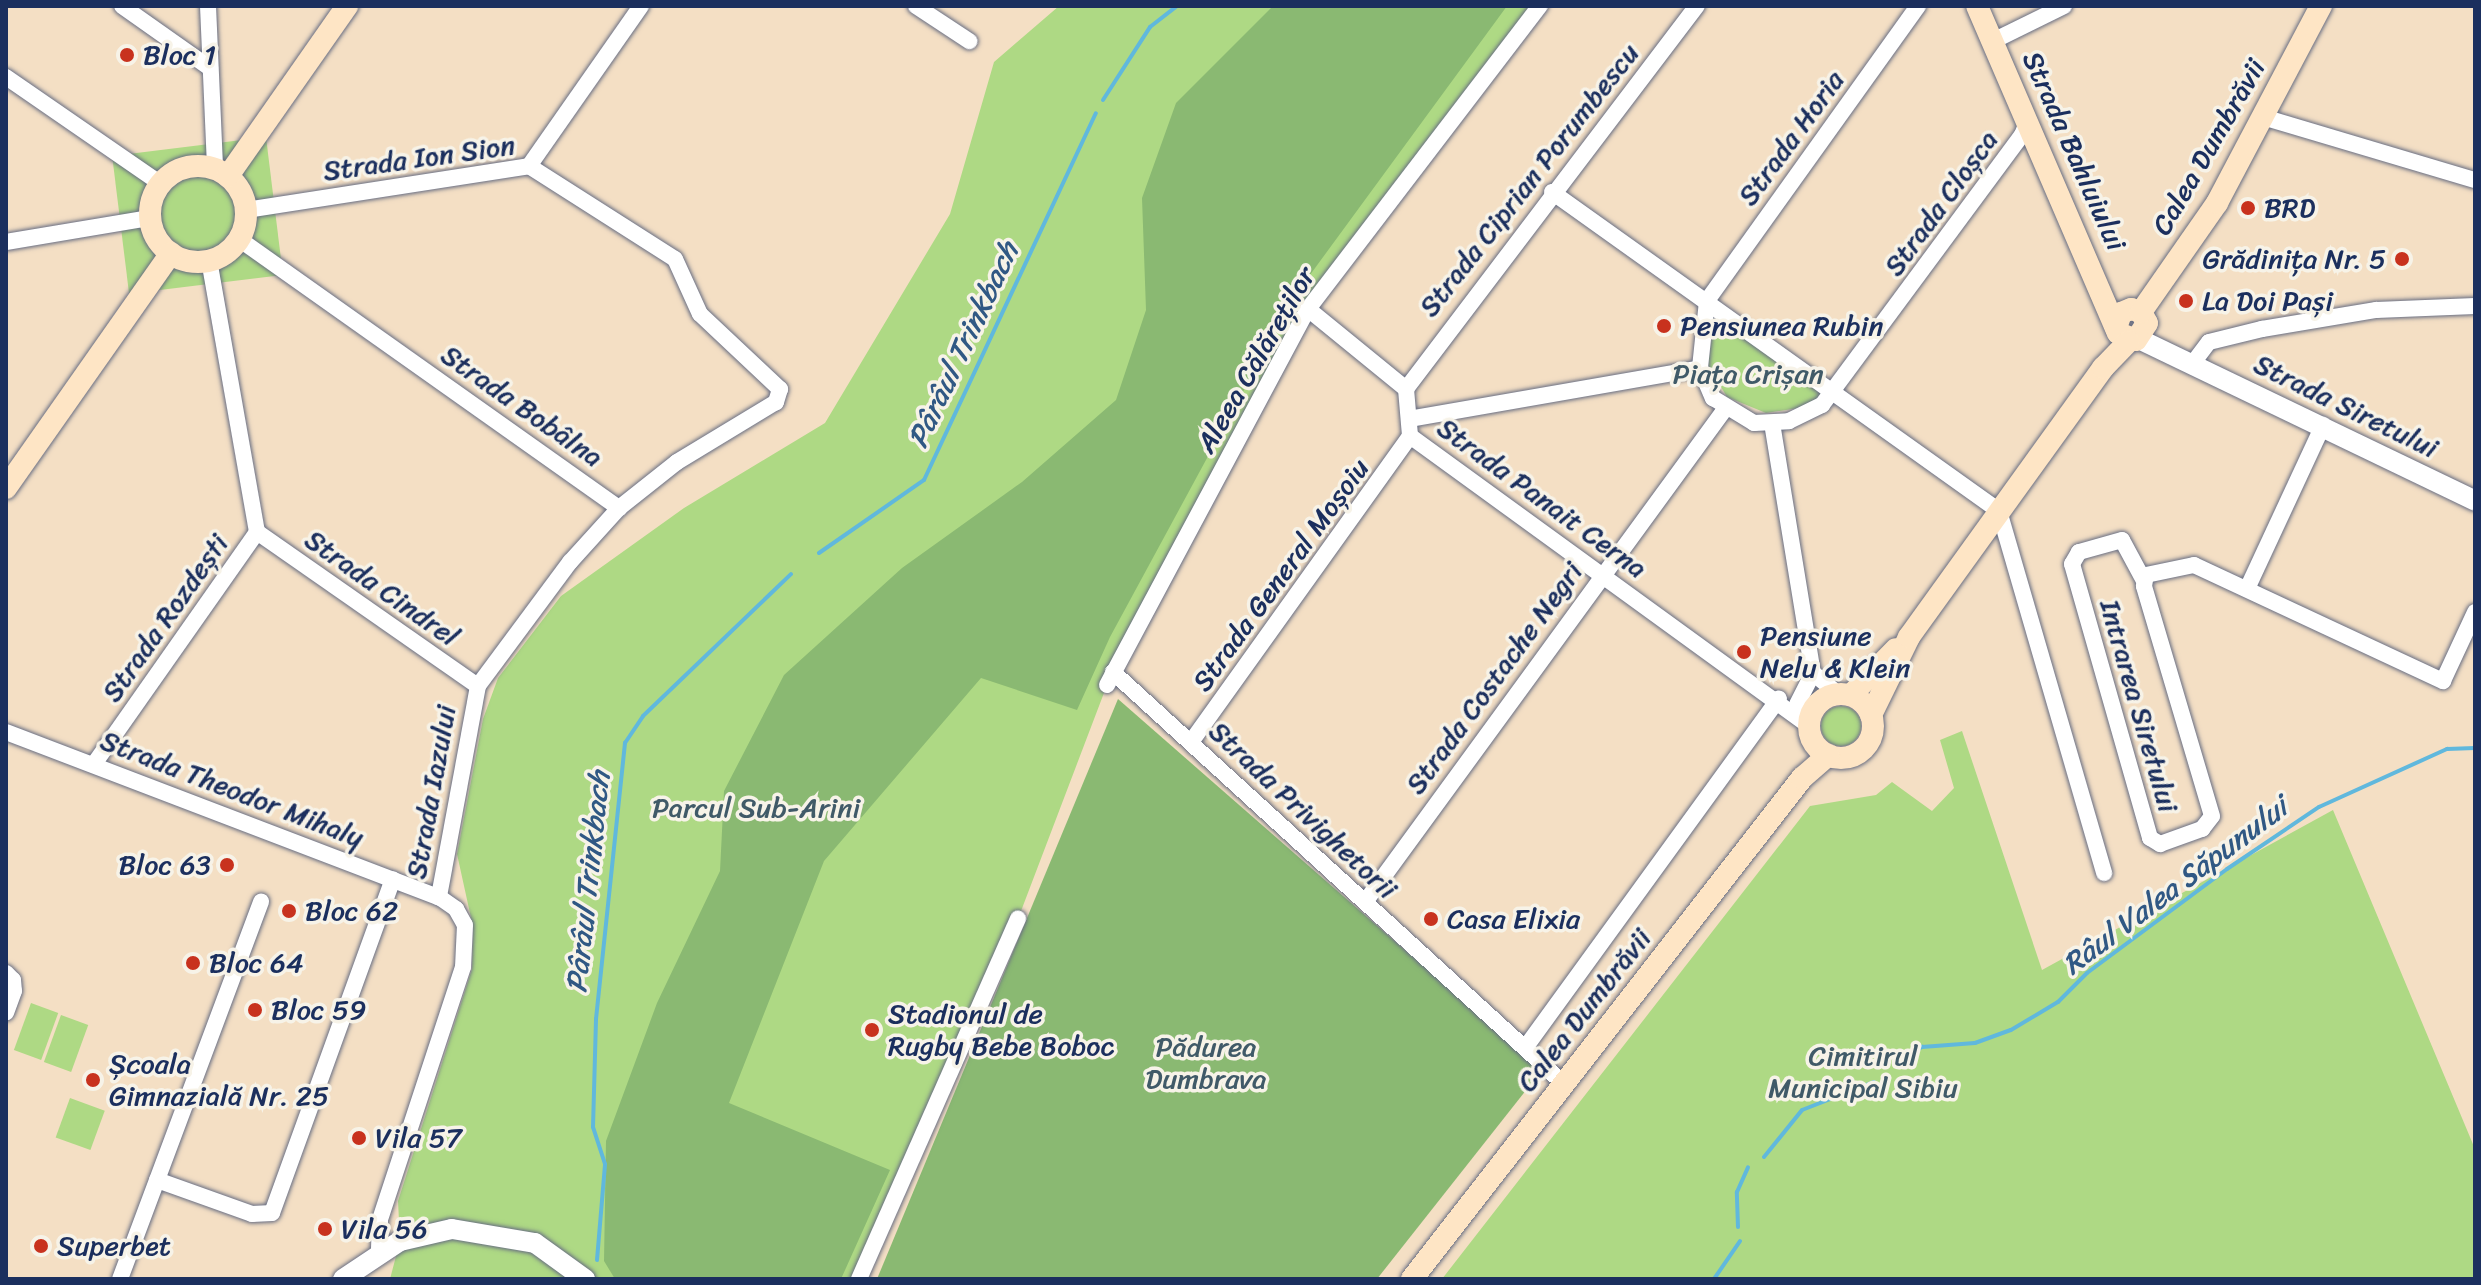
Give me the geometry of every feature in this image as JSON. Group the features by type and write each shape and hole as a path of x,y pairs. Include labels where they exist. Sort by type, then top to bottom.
{"main road":[{"path":"222,172 347,6"},
{"name":"Strada Bahluiului","path":"1977,6 2097,276 2132,328"},
{"name":"Calea Dumbrăvii","path":"1817,742 1844,758 1864,749 1873,729 1871,715 1909,637 2132,328 2207,218 2263,117 2315,10"},
{"path":"181,169 222,172 246,210 239,239 209,260 193,262 171,253 159,242 150,218 161,184 181,169"},
{"path":"6,488 171,253"},
{"name":"Calea Dumbrăvii","path":"1412,1279 1802,778 1817,742 1811,700 1909,637"},
{"path":"1811,700 1871,715"}],"street":[{"path":"122,6 210,68"},
{"path":"208,6 210,68 222,172"},
{"path":"529,166 641,6"},
{"path":"916,6 969,41"},
{"name":"Aleea Călăreților","path":"1110,679 1308,309 1540,6"},
{"name":"Strada Ciprian Porumbescu","path":"1406,389 1552,192 1697,6"},
{"name":"Strada Horia","path":"1707,301 1918,6"},
{"path":"1993,41 2064,6"},
{"path":"6,77 161,184"},
{"path":"2263,117 2475,180"},
{"name":"Strada Cloșca","path":"1836,392 2022,135 2028,120"},
{"name":"Strada Ion Sion","path":"246,210 529,166 675,259 700,314 777,384 780,395 776,402 677,462 619,508"},
{"path":"1552,192 1999,511 2104,873"},
{"path":"6,242 150,218"},
{"name":"Strada Bobâlna","path":"239,239 619,508"},
{"name":"Strada Rozdești","path":"94,764 257,532 209,260"},
{"path":"1707,301 1700,330 1700,368 1725,409 1754,423 1772,423 1806,416 1836,392"},
{"name":"Strada Siretului","path":"2193,363 2209,342 2262,329 2376,310 2475,306"},
{"path":"1308,309 1406,389"},
{"name":"Strada Siretului","path":"2132,328 2172,353 2475,501"},
{"path":"1409,419 1700,368"},
{"name":"Strada Panait Cerna","path":"1406,389 1410,436 1601,573 1811,700"},
{"name":"Strada Costache Negri","path":"1365,902 1601,573 1725,409"},
{"path":"1772,423 1813,673 1811,700"},
{"path":"2247,589 2323,425"},
{"name":"Strada General Moșoiu","path":"1191,742 1410,436"},
{"name":"Strada Iazului","path":"379,1253 380,1220 463,967 465,925 439,897 478,686 570,562 619,508"},
{"name":"Strada Cindrel","path":"257,532 478,686"},
{"name":"Intrarea Siretului","path":"2122,540 2143,579 2212,816 2202,829 2160,844 2150,838 2072,564 2079,552 2122,540"},
{"name":"Intrarea Siretului","path":"2143,579 2188,564 2443,681 2475,612"},
{"path":"1811,700 1813,673"},
{"name":"Strada Privighetorii","path":"1110,679 1191,742 1564,1084"},
{"name":"Calea Dumbrăvii","path":"1525,1048 1811,700"},
{"name":"Strada Theodor Mihaly","path":"6,732 439,897"},
{"path":"157,1180 252,1214 272,1213 393,879"},
{"path":"120,1279 261,902"},
{"path":"859,1279 1018,919"},
{"path":"6,973 14,991 6,1013"},
{"path":"343,1279 379,1253 427,1231 500,1233 549,1249 585,1279"}],"green space":[{"name":"Parcul Sub-Arini","path":"1059,6 1540,6 1308,309 1107,685 1018,919 859,1279 390,1279 400,1241 398,1201 472,969 473,927 457,854 483,719 498,678 561,596 684,508 825,423 950,214 994,62"},
{"path":"1273,6 1507,6 1296,294 1110,637 1077,710 981,678 824,861 729,1103 890,1170 841,1279 615,1279 604,1261 606,1141 657,1003 720,871 724,791 784,675 902,568 1022,482 1116,400 1146,310 1142,198 1176,103"},
{"path":"266,137 283,275 129,294 112,156"},
{"name":"Piața Crișan","path":"1715,315 1827,391 1805,407 1766,413 1727,397 1708,365"},
{"name":"Pădurea Dumbrava","path":"1118,699 1542,1070 1377,1279 877,1279"},
{"path":"1841,706 1855,712 1861,726 1855,740 1841,746 1827,740 1821,726 1827,712"},
{"name":"Cimitirul Municipal Sibiu","path":"1962,731 2042,970 2333,810 2475,1149 2475,1279 1442,1279 1810,806 1876,795 1892,782 1932,811 1954,788 1940,740"},
{"path":"31,1003 58,1013 41,1060 14,1050"},
{"path":"61,1015 88,1025 71,1072 44,1062"},
{"path":"70,1098 105,1111 90,1150 56,1137"}],"waterway":[{"name":"Pârâul Trinkbach","path":"1103,100 1150,27 1177,6"},
{"name":"Pârâul Trinkbach","path":"819,553 924,480 1096,113"},
{"name":"Pârâul Trinkbach","path":"597,1260 605,1164 593,1127 596,1019 625,743 643,716 791,574"},
{"name":"Râul Valea Săpunului","path":"1904,1059 1922,1047 1975,1043 2011,1030 2058,1002 2087,973 2227,869 2319,807 2447,749 2475,748"},
{"name":"Râul Valea Săpunului","path":"1764,1157 1802,1110 1874,1082"},
{"name":"Râul Valea Săpunului","path":"1738,1227 1737,1192 1748,1167"},
{"name":"Râul Valea Săpunului","path":"1714,1279 1740,1241"}],"place":[{"name":"Bloc 1","path":"127,55"},
{"name":"BRD","path":"2248,208"},
{"name":"Grădinița Nr. 5","path":"2402,259"},
{"name":"La Doi Pași","path":"2186,301"},
{"name":"Pensiunea Rubin","path":"1664,326"},
{"name":"Pensiune Nelu & Klein","path":"1744,652"},
{"name":"Bloc 63","path":"227,865"},
{"name":"Bloc 62","path":"289,911"},
{"name":"Casa Elixia","path":"1431,919"},
{"name":"Bloc 64","path":"193,963"},
{"name":"Bloc 59","path":"255,1010"},
{"name":"Stadionul de Rugby Bebe Boboc","path":"872,1030"},
{"name":"Școala Gimnazială Nr. 25","path":"93,1080"},
{"name":"Vila 57","path":"359,1138"},
{"name":"Vila 56","path":"325,1229"},
{"name":"Superbet","path":"41,1246"}]}
